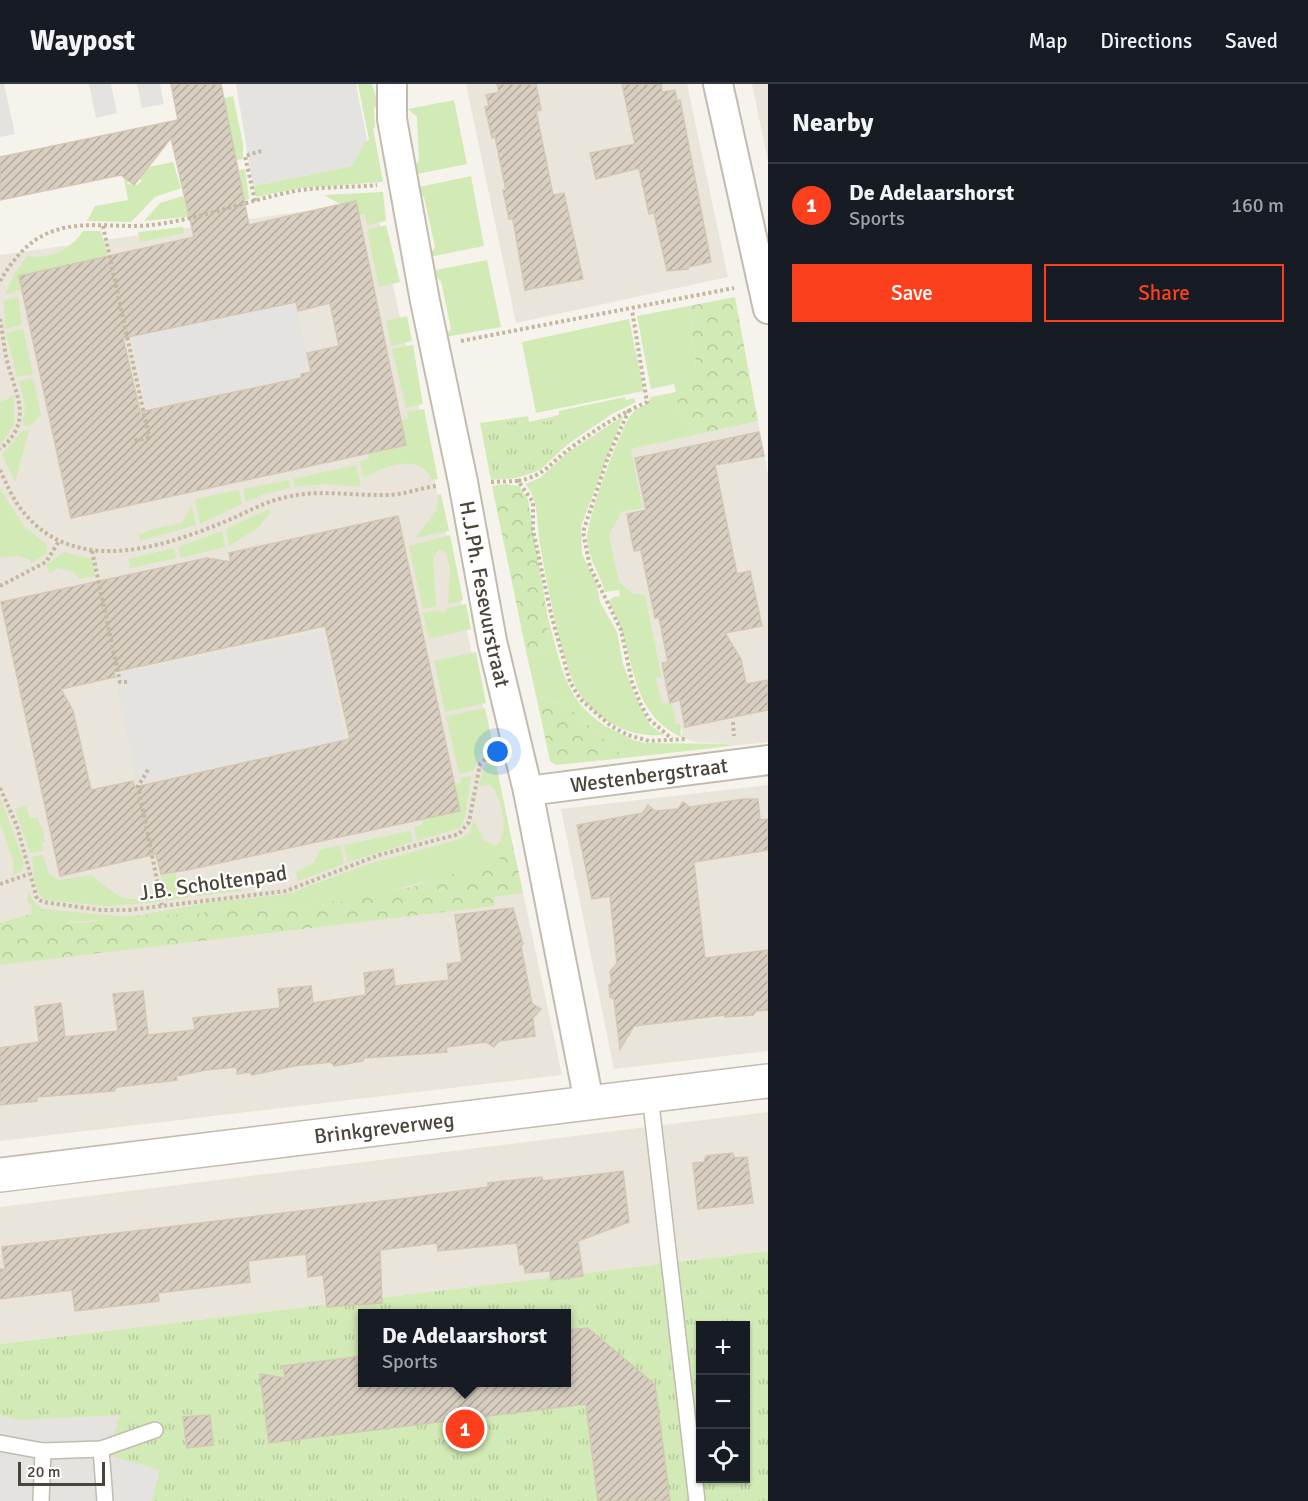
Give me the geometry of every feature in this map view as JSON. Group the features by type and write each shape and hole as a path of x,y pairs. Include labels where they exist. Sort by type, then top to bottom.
{"street":[{"name":"H.J.Ph. Fesevurstraat","path":"392,84 392,119 434,346 463,482 492,641 528,791 589,1102"},
{"path":"718,84 765,284"},
{"name":"Westenbergstraat","path":"528,791 768,760"},
{"name":"Brinkgreverweg","path":"0,1175 768,1081"}],"lane":[{"path":"650,1095 697,1501"},
{"path":"0,1443 43,1451 101,1449 155,1430"},
{"path":"101,1449 105,1501"},
{"path":"41,1501 43,1451"}],"path":[{"path":"255,201 245,156 264,150"},
{"path":"0,281 27,246 43,235 85,224 150,225 200,218 255,201 299,191 405,183"},
{"path":"103,226 149,437 133,441"},
{"path":"434,346 632,310 725,289 765,284"},
{"path":"0,470 25,514 59,541 81,550 92,551 128,551 157,546 223,523 268,501 290,496 330,492 390,495 463,482 518,481 536,477 560,455 629,410 648,402 632,310"},
{"path":"0,319 8,363 18,392 20,414 15,434 0,449"},
{"path":"629,410 608,457 583,532 584,540 590,567 621,630 632,682 641,705 649,719 672,739"},
{"path":"518,481 533,502 533,530 551,614 570,682 579,699 611,726 628,735 649,741 694,739"},
{"path":"0,586 46,562 59,541"},
{"path":"92,551 120,682 130,682"},
{"path":"725,740 735,740"},
{"name":"J.B. Scholtenpad","path":"0,788 16,826 37,899 43,902 100,910 286,891 379,855 459,834 469,822 480,764 490,755 517,748"},
{"path":"148,770 138,786 162,905"},
{"path":"0,884 29,874"}],"shaded area":[{"path":"0,84 4,84 15,134 0,137"},
{"path":"89,84 111,84 117,113 96,118"},
{"path":"137,84 160,84 164,104 142,108"},
{"path":"236,84 356,84 367,139 352,166 253,186"},
{"path":"466,84 687,84 728,277 516,323"},
{"path":"752,84 768,84 768,161"},
{"path":"375,201 562,1075 0,1141 0,255"},
{"path":"294,294 309,366 299,368 301,378 147,409 131,336 266,308"},
{"path":"758,421 768,475 768,742 730,746 729,744 695,742 681,737 683,731 676,724 672,706 662,704 656,678 662,676 645,595 632,593 619,582 609,535 622,512 643,508 631,449"},
{"path":"323,631 346,741 137,784 114,674"},
{"path":"768,785 768,1051 614,1069 561,809"},
{"path":"768,1112 768,1251 0,1344 0,1207"},
{"path":"0,1415 19,1420 120,1415 108,1455 160,1470 152,1501 0,1501"}],"green space":[{"path":"358,84 372,84 378,103 374,109 375,128 373,128 383,182 300,188 256,197 253,186 352,166 349,145 369,140"},
{"path":"233,96 243,144 243,159 237,160 224,98"},
{"path":"454,100 467,164 412,175 411,168 419,161 417,117 408,109"},
{"path":"173,162 181,188 155,197 131,222 87,221 95,206 128,200 123,174 129,181 127,184 137,185 142,181 139,179 139,169"},
{"path":"245,169 249,199 185,217 144,221 160,203 183,196 185,201 242,188 239,170"},
{"path":"471,176 484,246 429,257 435,247 424,197 415,188"},
{"path":"383,192 386,221 367,225 365,214 359,215 324,195"},
{"path":"386,225 400,282 379,287 367,230"},
{"path":"183,227 184,233 140,242 138,232"},
{"path":"83,231 101,231 107,257 19,276 22,289 5,295 14,275 27,256 51,255 59,252 78,238"},
{"path":"487,260 501,327 445,337 451,329 441,281 431,271"},
{"path":"18,297 22,325 5,329 4,300"},
{"path":"735,297 758,421 699,434 679,412 676,392 696,365 689,306"},
{"path":"689,306 696,365 679,412 699,434 631,449 643,508 622,512 609,535 619,582 632,593 645,595 662,677 656,678 662,703 672,705 676,724 680,724 681,737 663,725 650,711 641,695 624,639 608,602 613,597 620,596 619,590 605,592 587,540 591,515 604,477 619,438 631,415 651,397 676,392 674,384 651,389 637,316"},
{"path":"407,316 412,341 391,346 386,321"},
{"path":"629,319 644,391 536,413 522,342"},
{"path":"23,329 33,374 17,377 6,333"},
{"path":"413,345 423,404 406,408 392,349"},
{"path":"33,378 41,415 31,425 23,426 25,406 19,381"},
{"path":"14,395 14,425 0,445 0,403"},
{"path":"625,397 626,400 634,398 636,402 612,414 568,444 540,470 517,478 491,480 480,423 528,416 529,422 559,415 559,411"},
{"path":"424,409 438,479 432,480 427,471 411,464 391,466 364,478 360,461 369,459 368,454 406,445 401,421 408,418 407,412"},
{"path":"623,416 581,526 582,554 597,585 600,602 617,632 623,664 635,696 650,725 664,735 641,734 619,728 599,716 583,699 575,686 562,648 551,603 535,505 530,490 525,484 540,478 567,453"},
{"path":"561,419 568,435 535,472 494,475 485,425 523,420 526,425"},
{"path":"29,430 15,482 2,455 22,431"},
{"path":"356,465 361,487 324,484 295,487 293,479"},
{"path":"289,480 290,488 264,494 246,502 243,489"},
{"path":"504,484 519,486 528,500 548,618 547,648 528,660 492,486"},
{"path":"0,489 24,526 47,545 46,554 31,563 29,559 17,556 0,558"},
{"path":"239,490 242,504 200,524 195,499"},
{"path":"441,494 449,531 415,538 437,510 438,495"},
{"path":"192,505 196,525 140,541 139,535 149,530 182,523"},
{"path":"269,509 270,513 259,527 229,546 226,529"},
{"path":"222,531 225,547 181,558 178,547"},
{"path":"450,535 463,600 448,604 450,569 446,552 439,549 433,558 436,606 423,609 409,546"},
{"path":"174,548 176,558 131,568 128,559"},
{"path":"64,552 92,559 95,576 80,579 72,571 57,568 49,574 47,564"},
{"path":"466,604 471,629 429,639 423,613 438,610 444,614 447,608"},
{"path":"548,618 568,684 585,710 598,721 615,731 646,743 729,744 730,746 625,758 565,704 537,700 528,660 547,648"},
{"path":"476,652 486,703 445,712 434,661"},
{"path":"537,700 565,704 625,758 556,765 550,761"},
{"path":"485,708 494,750 480,757 473,771 459,774 446,716"},
{"path":"495,759 513,847 503,851 497,870 457,879 432,880 324,905 318,903 266,912 243,904 197,914 157,917 141,915 213,902 288,894 368,864 460,839 469,833 474,821 484,840 496,846 503,833 501,805 490,784 479,786 484,766"},
{"path":"471,776 465,817 460,828 417,841 414,827 422,825 422,820 434,817 455,784 461,783 460,778"},
{"path":"0,797 24,862 22,871 12,876 14,864 0,822"},
{"path":"26,806 30,818 38,818 40,826 42,825 45,842 42,843 43,851 30,853 15,809"},
{"path":"410,831 413,842 348,862 344,845"},
{"path":"340,845 344,864 298,881 296,873 314,862 320,850"},
{"path":"513,847 523,893 494,897 495,906 0,965 0,923 31,914 73,923 91,922 116,916 197,914 232,904 243,904 266,912 318,903 324,905 329,901 341,902 371,893 412,887 446,874 455,874 459,878 472,871 496,870 503,851"},
{"path":"43,855 49,874 59,880 91,875 120,896 136,899 158,893 160,902 106,906 45,900 36,886 32,857"},
{"path":"175,871 176,878 186,876 190,897 166,901 161,874"},
{"path":"191,880 240,882 242,891 195,896"},
{"path":"28,891 36,905 43,909 116,916 74,921 53,920 31,914 32,906 27,901"},
{"path":"768,1251 768,1501 0,1501 0,1344"}],"building":[{"path":"171,84 221,84 249,225 356,201 406,445 71,518 19,276 194,237 171,138 134,185 121,175 0,200 0,157 178,120","holes":["296,302 298,311 330,303 339,346 307,353 311,372 301,374 301,378 140,412 123,338"]},
{"path":"497,84 536,84 541,110 536,111 553,195 564,193 583,279 525,290 513,219 509,219 503,190 506,190 495,137 492,138 485,107 489,106 486,95 499,92"},
{"path":"622,84 661,84 662,92 675,90 677,101 680,100 711,262 688,267 688,269 667,271 654,213 649,214 639,168 596,179 590,153 635,144"},
{"path":"759,432 764,456 715,465 737,574 750,571 762,626 725,633 741,659 746,684 768,680 768,710 685,727 680,700 670,703 662,663 668,662 659,617 655,618 641,550 634,551 627,514 646,510 635,458"},
{"path":"398,516 460,811 187,870 161,874 156,854 60,876 1,602 207,558 231,562 229,553","holes":["325,626 350,739 135,787 133,781 91,790 73,711 61,689 115,677 114,672"]},
{"path":"758,799 760,820 768,819 768,850 694,862 705,958 768,950 768,1010 756,1011 753,1015 725,1017 724,1015 634,1026 620,1049 614,999 610,997 609,985 612,982 610,972 617,963 610,896 592,899 577,825 643,813 648,805 655,811 678,809 683,802 690,807"},
{"path":"513,908 523,944 521,946 532,1004 541,1009 533,1018 535,1036 499,1041 494,1047 486,1042 446,1047 447,1052 364,1058 363,1061 334,1066 331,1062 294,1066 252,1075 249,1072 237,1074 237,1067 206,1070 176,1076 177,1080 117,1087 114,1091 37,1097 37,1101 0,1105 0,1048 39,1042 35,1007 61,1003 65,1037 118,1031 113,994 143,991 148,1035 195,1030 193,1018 280,1008 278,989 311,986 313,1003 366,995 364,973 393,969 395,986 449,980 447,964 462,962 455,915"},
{"path":"732,1153 735,1158 747,1157 753,1203 698,1209 693,1163 704,1162 706,1156"},
{"path":"623,1171 629,1222 578,1241 583,1276 551,1280 550,1271 525,1273 524,1264 520,1265 517,1243 438,1251 437,1243 380,1250 382,1303 327,1307 323,1275 308,1277 306,1254 248,1261 250,1282 158,1293 159,1301 75,1311 72,1290 0,1299 0,1269 5,1269 2,1247 408,1198 488,1187 488,1183 542,1177 543,1181"},
{"path":"588,1328 655,1385 670,1501 598,1501 586,1404 269,1443 260,1374 285,1378 283,1366 358,1357 358,1387 571,1387 571,1330"},
{"path":"210,1415 213,1445 187,1448 183,1417"}],"place":[{"name":"De Adelaarshorst","path":"465,1429"}]}
